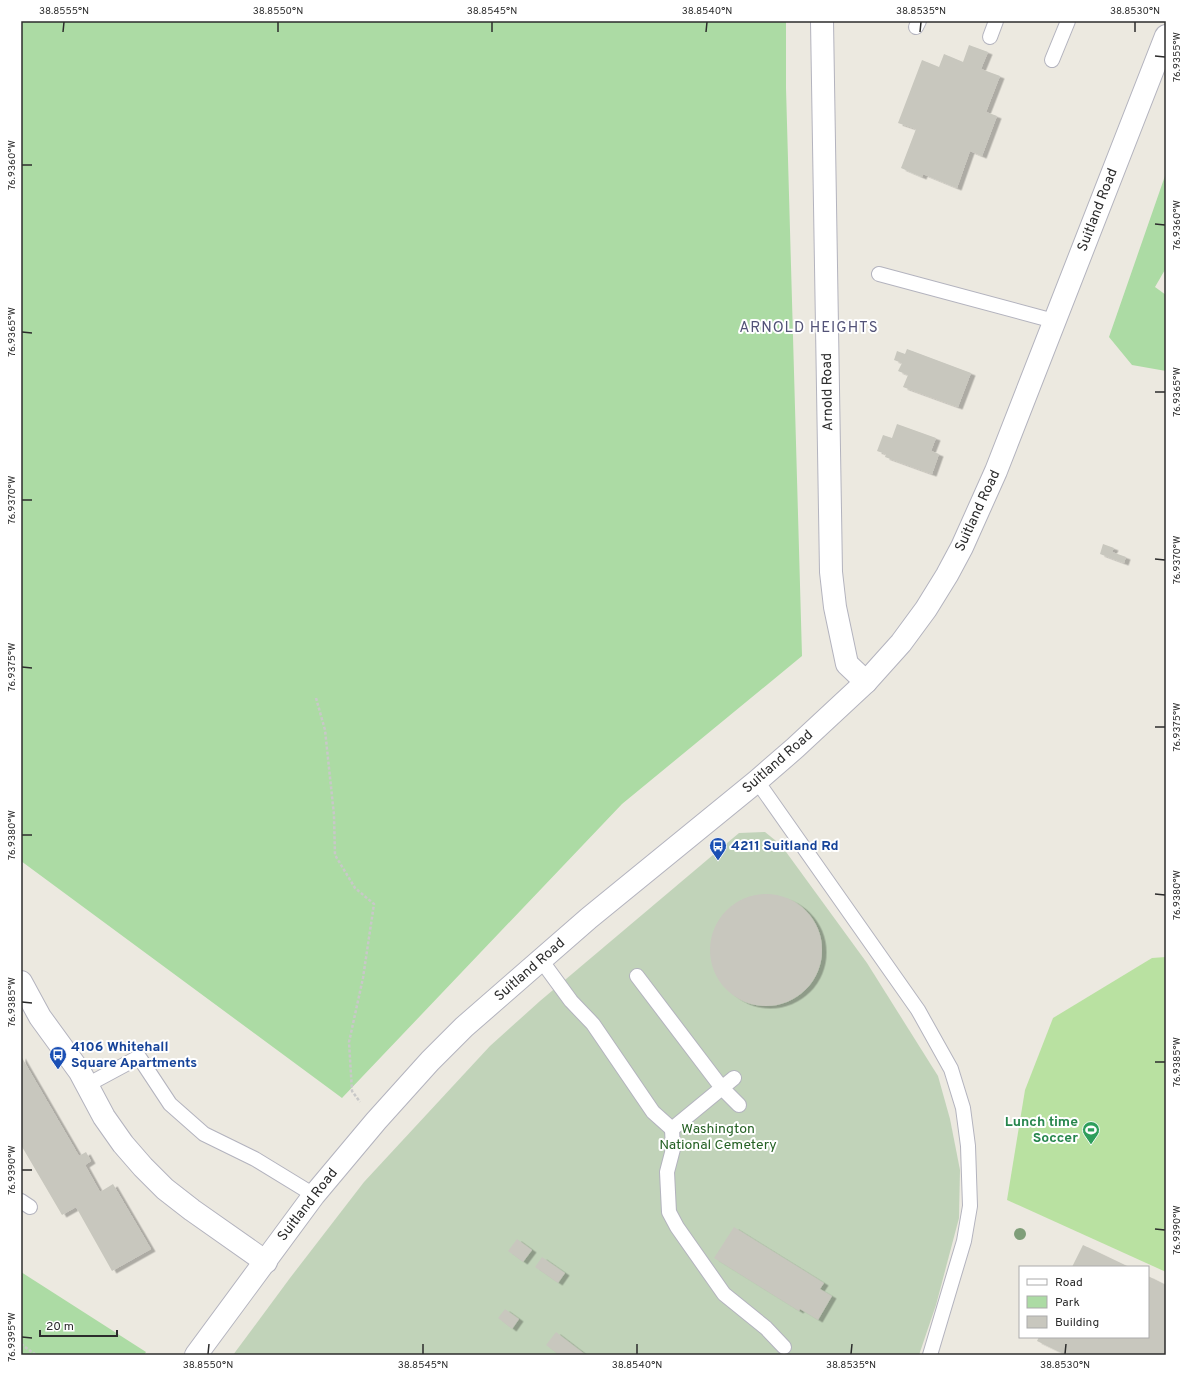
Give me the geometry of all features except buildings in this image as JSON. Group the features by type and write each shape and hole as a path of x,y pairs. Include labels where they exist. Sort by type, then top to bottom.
{"main road":[{"name":"Arnold Road","path":"822,21 831,572 835,607 847,664 866,682"},
{"name":"Suitland Road","path":"196,1355 314,1195 376,1121 430,1060 464,1027 589,918 757,781 795,748 866,682 901,643 926,609 947,575 979,511 1166,36"},
{"path":"21,982 40,1017 80,1072 104,1117 119,1139 143,1167 165,1189 266,1262"}],"lane":[{"path":"990,37 996,21"},
{"path":"1052,60 1068,21"},
{"path":"879,274 1054,321"},
{"path":"757,781 918,1010 946,1058 957,1088 963,1108 968,1146 970,1206 964,1241 930,1355"},
{"path":"540,960 571,1001 593,1024 653,1112 672,1129 673,1149 667,1172 669,1212 676,1227 724,1294 766,1328 784,1347"},
{"path":"637,976 722,1088 739,1104"},
{"path":"87,1085 139,1057 170,1104 204,1134 256,1159 314,1195"},
{"path":"672,1129 734,1078"}],"path":[{"path":"316,698 325,730 334,814 335,856 355,888 374,904 363,978 350,1042 352,1091 376,1121"},
{"path":"21,1344 36,1355"}],"green space":[{"path":"21,21 786,21 786,88 802,656 622,804 342,1098 21,861"},
{"path":"1166,173 1166,268 1155,287 1166,295 1166,371 1132,365 1109,337"},
{"name":"Washington National Cemetery","path":"765,832 781,845 867,963 938,1076 950,1119 960,1170 959,1218 936,1305 919,1355 233,1355 364,1182 490,1046 540,1001 739,833"},
{"name":"Lunch time Soccer","path":"1166,957 1166,1272 1007,1200 1025,1090 1053,1018 1152,958"},
{"path":"21,1272 146,1352 144,1355 21,1355"}],"place":[{"name":"4211 Suitland Rd","path":"718,861"},
{"name":"4106 Whitehall Square Apartments","path":"58,1070"},
{"name":"Lunch time Soccer","path":"1091,1145"}],"district":[{"name":"ARNOLD HEIGHTS","path":"809,328"}]}
